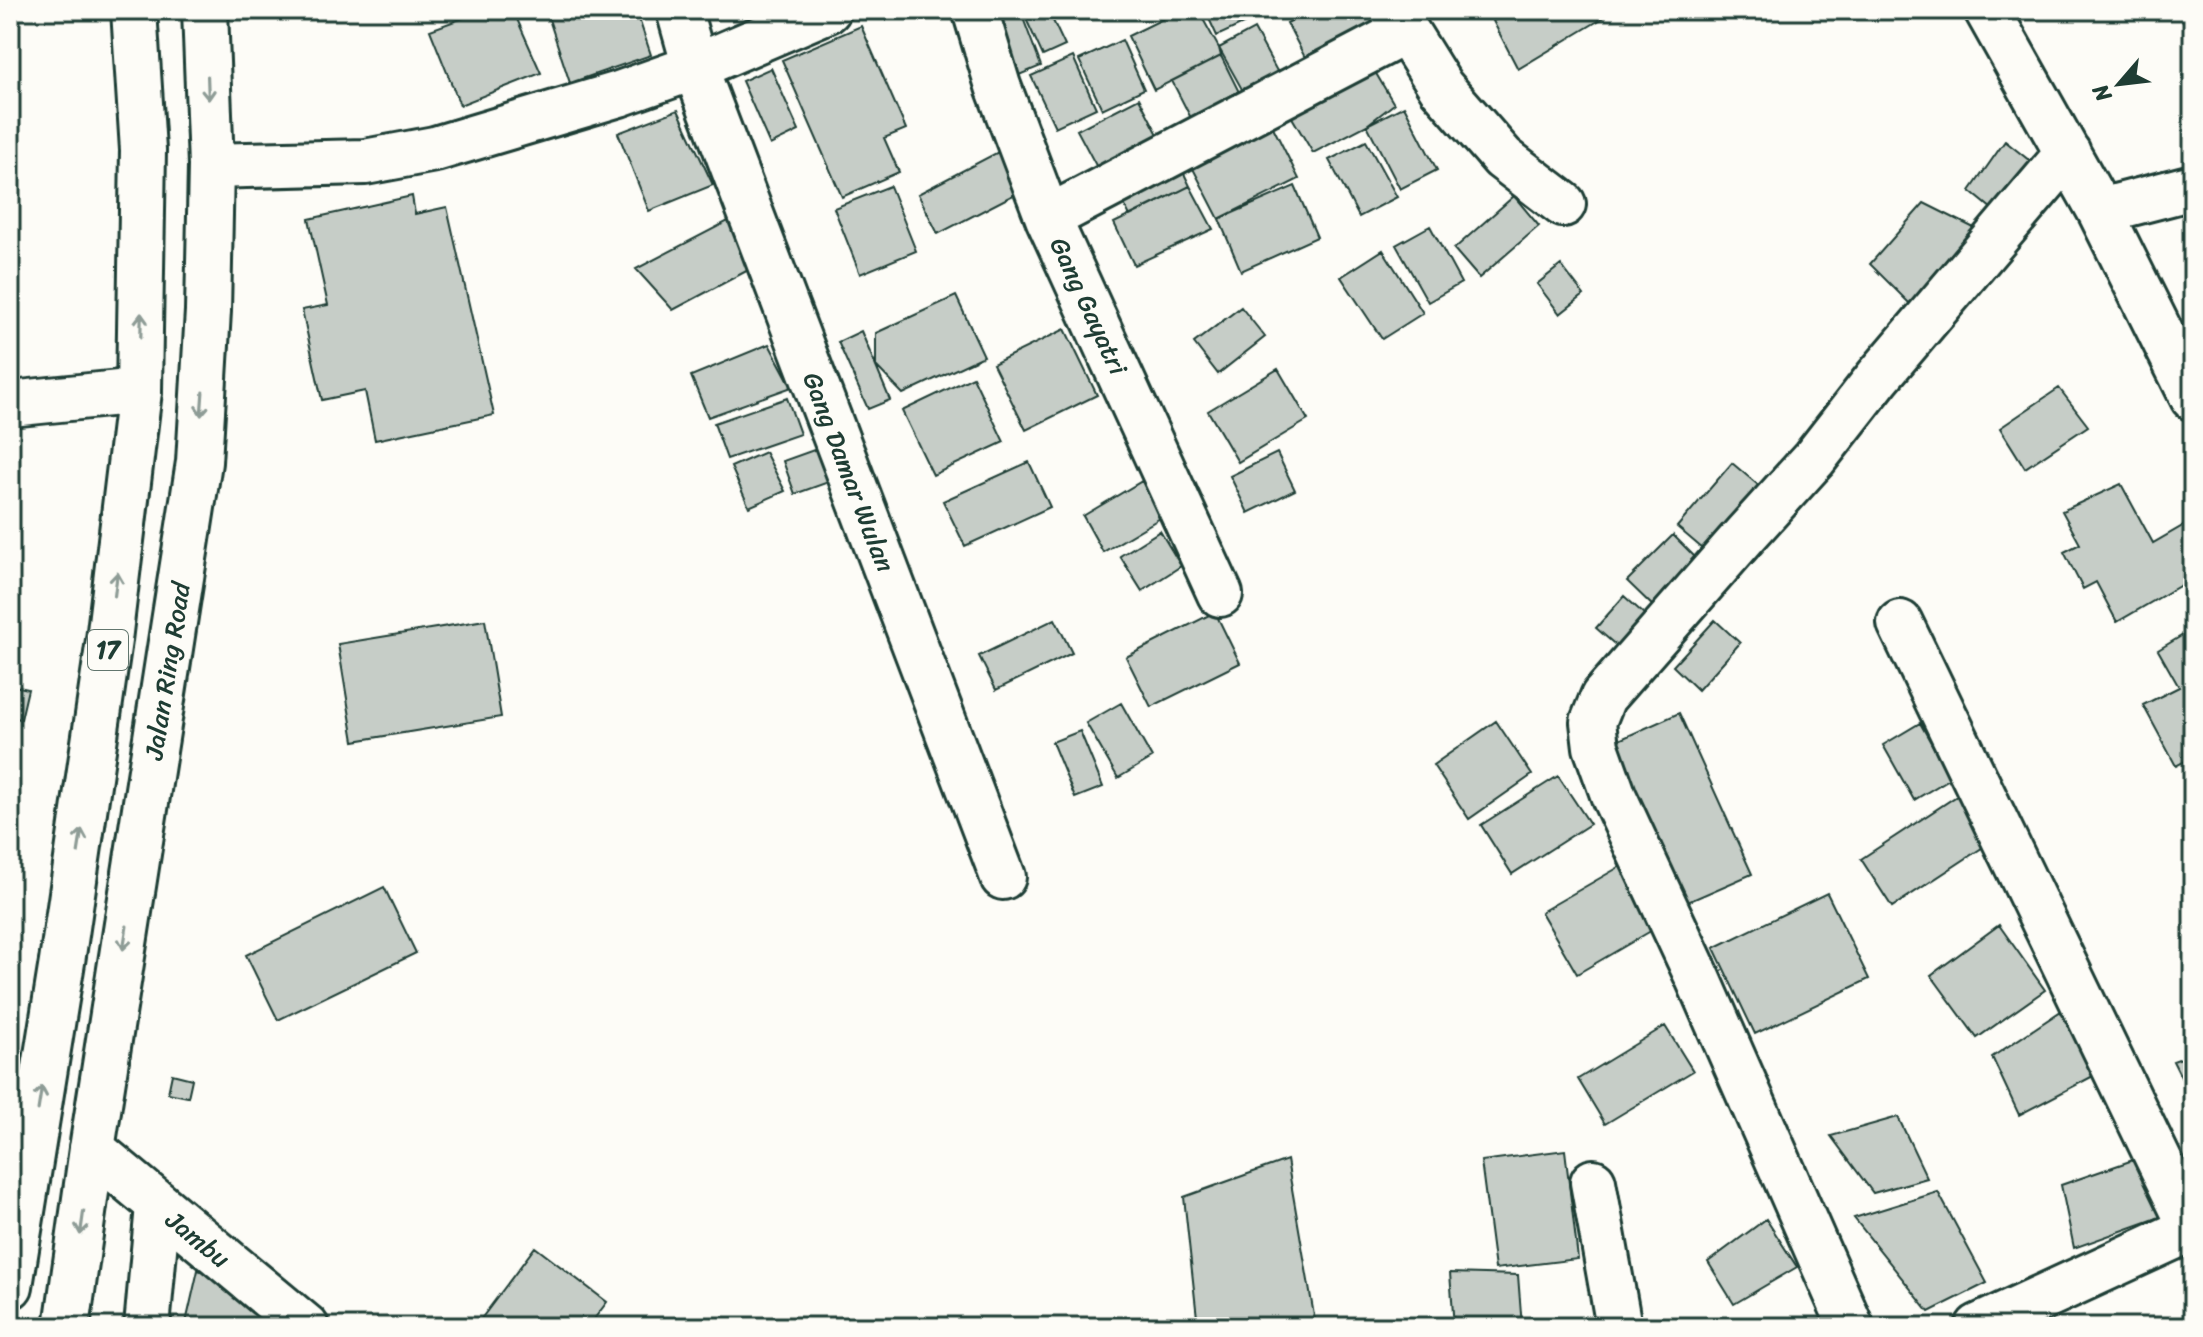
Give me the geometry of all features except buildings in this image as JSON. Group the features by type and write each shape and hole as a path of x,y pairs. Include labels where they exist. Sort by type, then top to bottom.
{"main road":[{"name":"17","path":"10,1286 109,640 139,391 143,150 134,10"},
{"name":"Jalan Ring Road","path":"67,1327 199,462 208,311 211,166 205,10"},
{"name":"Gang Damar Wulan","path":"679,10 695,67 1003,877"},
{"path":"211,166 365,162 435,149 619,94 695,67 828,10"},
{"name":"Gang Gayatri","path":"975,10 998,86 1048,218 1220,594"},
{"path":"1987,10 2100,211 2193,398"},
{"path":"1048,218 1399,20 1441,87 1503,158 1563,204"},
{"path":"1851,1327 1698,978 1614,797 1596,747 1593,722 1603,697 1814,459 1878,377 2068,153"},
{"path":"2100,211 2193,187"},
{"path":"10,404 139,391"},
{"path":"1900,623 2192,1228 1978,1327"},
{"name":"Jambu","path":"92,1149 306,1327"},
{"path":"1593,1182 1619,1327"},
{"path":"147,1327 158,1206"}]}
